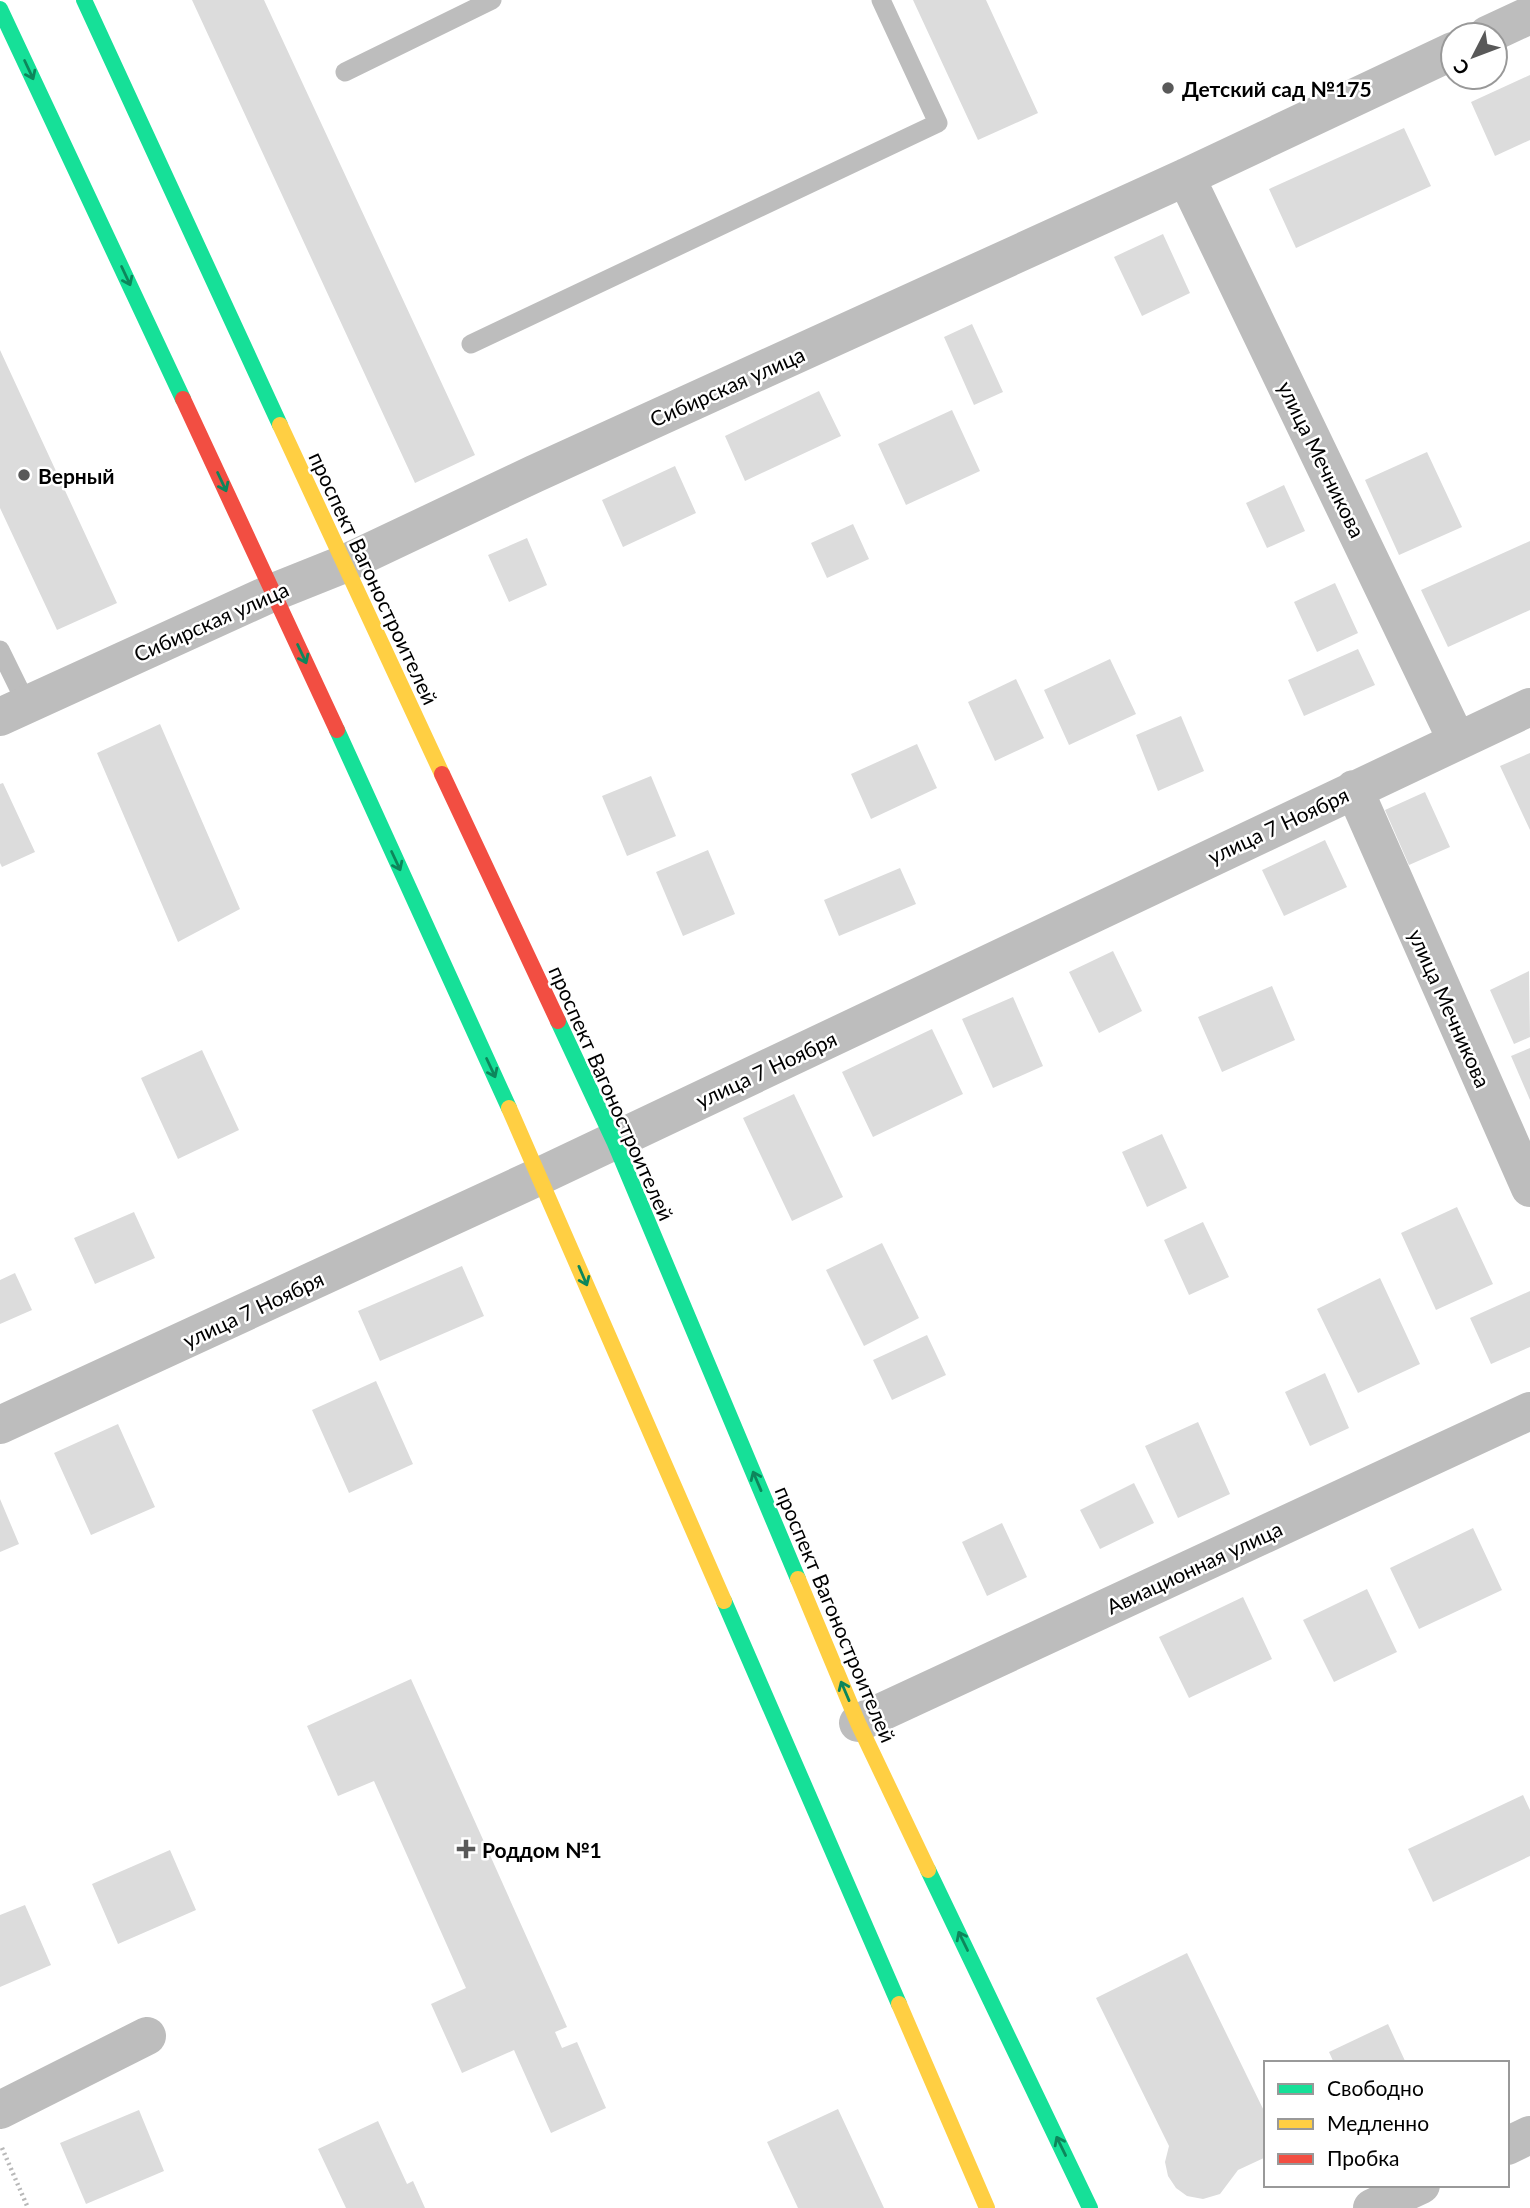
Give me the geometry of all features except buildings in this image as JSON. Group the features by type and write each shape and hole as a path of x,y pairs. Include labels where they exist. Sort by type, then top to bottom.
{"main road":[{"name":"проспект Вагоностроителей","path":"84,0 614,1141 858,1723 1090,2208"},
{"path":"0,9 274,592 540,1176 987,2208"}],"street":[{"path":"1509,25 1530,15"},
{"name":"Сибирская улица","path":"13,711 274,592 344,564 534,474 1186,177 1439,58"},
{"name":"улица Мечникова","path":"1186,177 1457,741"},
{"name":"улица 7 Ноября","path":"0,1425 540,1176 1530,707"},
{"name":"улица Мечникова","path":"1354,789 1530,1188"},
{"name":"Авиационная улица","path":"858,1723 1530,1411"},
{"path":"0,2110 147,2036"},
{"path":"1509,2145 1530,2136"},
{"path":"1372,2208 1417,2187"}],"lane":[{"path":"345,72 492,0"},
{"path":"471,344 938,123 881,0"},
{"path":"0,650 13,711"}],"path":[{"path":"0,2144 28,2208"}],"traffic: fast":[{"path":"84,0 280,425"},
{"path":"0,9 183,399"},
{"path":"337,730 509,1108"},
{"path":"558,1021 614,1141 798,1579"},
{"path":"724,1601 899,2004"},
{"path":"928,1870 1090,2208"}],"traffic: slow":[{"path":"280,425 442,774"},
{"path":"509,1108 724,1601"},
{"path":"798,1579 858,1723 928,1870"},
{"path":"899,2004 987,2208"}],"traffic: jam":[{"path":"183,399 337,730"},
{"path":"442,774 558,1021"}],"place":[{"name":"Детский сад №175","path":"1168,88"},
{"name":"Верный","path":"24,475"},
{"name":"Роддом №1","path":"466,1849"}]}
